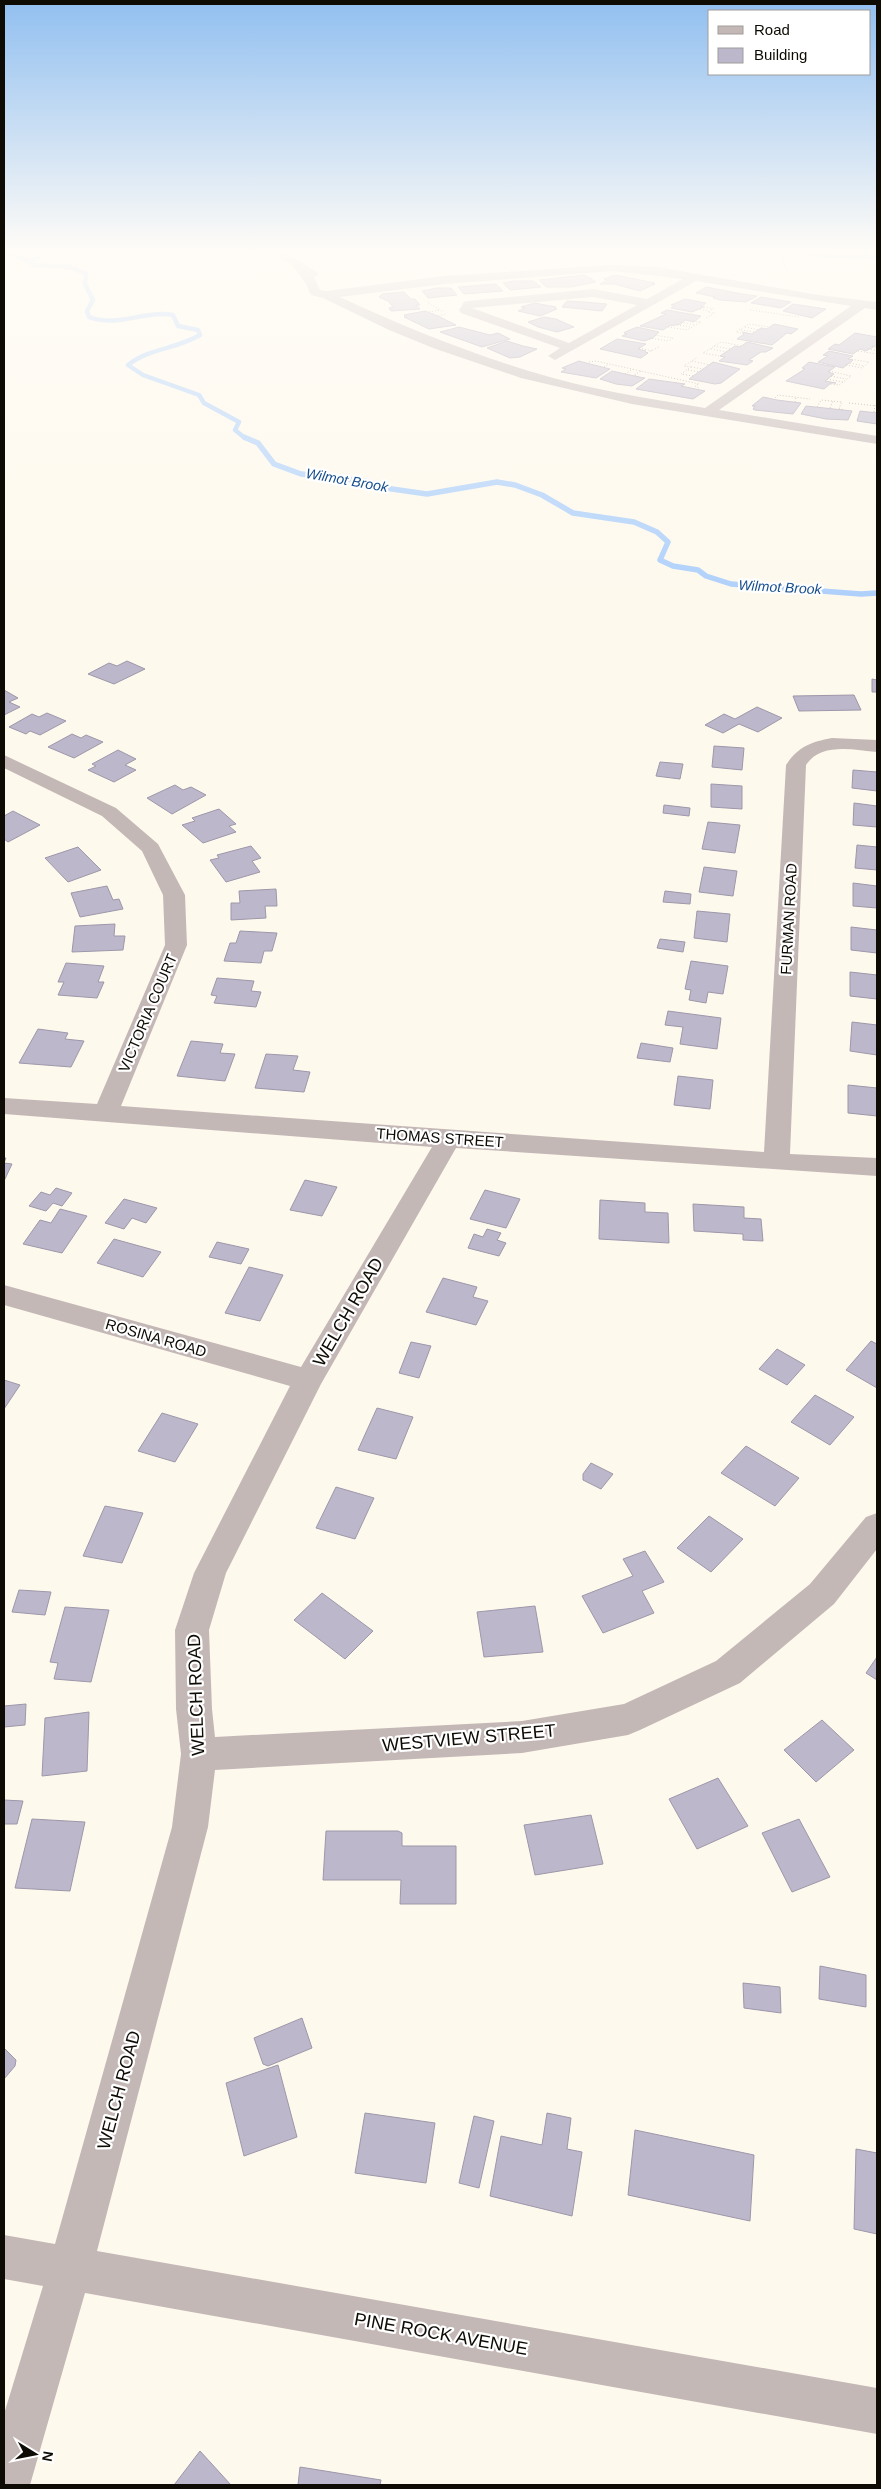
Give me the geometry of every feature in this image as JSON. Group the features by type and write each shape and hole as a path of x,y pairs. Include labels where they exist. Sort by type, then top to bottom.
{"street":[{"path":"497,365 526,375 632,400 877,440"},
{"path":"526,375 540,365"},
{"path":"706,413 775,365"},
{"path":"790,425 877,432"},
{"name":"FURMAN ROAD","path":"777,1162 796,765 800,756 822,745 877,746"},
{"name":"VICTORIA COURT","path":"4,761 109,812 151,848 174,895 176,944 106,1113"},
{"name":"THOMAS STREET","path":"4,1106 777,1162 877,1167"},
{"name":"WELCH ROAD","path":"6,2485 70,2268 190,1827 199,1754 194,1709 192,1630 210,1573 308,1380 449,1138"},
{"name":"ROSINA ROAD","path":"4,1295 308,1380"},
{"name":"WESTVIEW STREET","path":"199,1754 522,1737 628,1719 728,1672 822,1594 877,1526"},
{"name":"PINE ROCK AVENUE","path":"4,2258 70,2268 877,2411"}],"path":[{"path":"616,365 699,384 695,386 700,387 698,388"},
{"path":"685,365 703,369"},
{"path":"847,365 862,368 865,366"},
{"path":"861,365 865,366"},
{"path":"691,367 681,374 693,376"},
{"path":"625,374 633,368"},
{"path":"639,377 634,375 642,370"},
{"path":"688,370 700,372"},
{"path":"829,372 851,376 839,385 830,384"},
{"path":"657,380 666,375"},
{"path":"831,376 847,379"},
{"path":"670,381 675,378"},
{"path":"827,379 844,382"},
{"path":"678,383 683,380"},
{"path":"775,398 778,395 810,399"},
{"path":"782,400 786,396"},
{"path":"794,402 796,397"},
{"path":"817,407 821,400 842,402 839,408 843,410"},
{"path":"830,408 832,401"},
{"path":"849,403 876,405 874,412"}],"building":[{"path":"569,365 595,365 610,369 596,378 561,372 566,369 562,368"},
{"path":"709,365 725,365 740,369 721,383 715,384 689,379"},
{"path":"805,365 835,367 828,372 834,374 825,381 836,383 831,383 824,389 786,381 805,369 802,368"},
{"path":"831,365 847,365 843,368"},
{"path":"612,371 645,378 632,386 600,379"},
{"path":"649,379 685,384 681,386 705,391 693,399 636,389"},
{"path":"763,397 801,403 793,414 753,409 755,406 752,406"},
{"path":"806,406 852,411 848,420 826,419 801,414"},
{"path":"860,411 877,413 877,424 857,421"},
{"path":"127,661 145,669 114,684 88,674 109,663 117,666"},
{"path":"872,679 877,680 877,692 872,692"},
{"path":"4,690 18,698 9,702 20,707 4,715"},
{"path":"854,695 861,710 799,711 793,696"},
{"path":"757,707 782,718 758,732 739,724 723,733 705,725 724,714 735,719"},
{"path":"47,713 66,721 40,735 30,731 26,734 9,727 32,714 39,717"},
{"path":"72,734 81,738 86,735 103,742 74,758 48,747"},
{"path":"714,746 744,748 742,770 712,767"},
{"path":"118,750 136,759 125,765 136,770 114,782 88,770 96,766 92,764"},
{"path":"660,762 683,764 680,779 656,776"},
{"path":"853,770 877,772 877,791 852,788"},
{"path":"711,784 742,786 742,809 711,807"},
{"path":"175,785 183,790 191,787 206,795 172,814 147,798"},
{"path":"854,803 877,806 877,827 853,825"},
{"path":"664,805 690,808 689,816 663,813"},
{"path":"219,809 236,824 229,826 236,832 203,843 182,825 195,821 192,818"},
{"path":"13,811 40,825 8,842 4,839 4,816"},
{"path":"708,822 740,825 735,853 702,849"},
{"path":"857,845 877,847 877,870 855,868"},
{"path":"251,846 261,858 252,861 260,872 226,882 210,860 219,858 217,855"},
{"path":"78,847 101,870 68,882 45,858"},
{"path":"704,867 737,871 733,896 699,892"},
{"path":"853,883 877,886 877,908 853,906"},
{"path":"107,886 113,900 119,899 123,909 80,917 71,893"},
{"path":"276,889 277,906 265,906 266,918 231,920 231,903 240,903 239,891"},
{"path":"665,891 691,894 690,904 663,902"},
{"path":"697,911 730,914 727,942 694,938"},
{"path":"115,924 114,936 125,936 123,950 72,952 75,926"},
{"path":"851,927 877,930 877,953 851,950"},
{"path":"240,931 277,933 272,951 264,951 261,963 224,961 230,943 236,943"},
{"path":"660,939 685,942 683,952 657,948"},
{"path":"691,961 728,966 723,994 708,992 706,1003 689,1000 691,990 685,989"},
{"path":"66,963 104,966 98,982 104,982 97,998 58,995 64,982 58,982"},
{"path":"850,972 877,975 877,999 850,996"},
{"path":"217,978 254,981 251,991 261,992 256,1007 214,1003 217,996 211,995"},
{"path":"668,1011 721,1018 717,1049 680,1044 683,1027 665,1025"},
{"path":"852,1022 877,1025 877,1055 850,1051"},
{"path":"38,1029 68,1033 65,1039 84,1041 71,1067 19,1063"},
{"path":"191,1041 223,1044 220,1053 235,1054 225,1081 177,1076"},
{"path":"641,1043 673,1048 670,1062 637,1058"},
{"path":"266,1054 298,1056 293,1070 310,1072 304,1092 255,1088"},
{"path":"678,1076 713,1080 710,1109 674,1105"},
{"path":"848,1085 877,1088 877,1116 848,1113"},
{"path":"4,1163 12,1164 4,1181"},
{"path":"305,1180 337,1187 322,1216 290,1210"},
{"path":"56,1188 72,1193 62,1206 53,1203 46,1211 29,1206 41,1192 50,1195"},
{"path":"485,1190 520,1199 506,1228 470,1219"},
{"path":"124,1199 157,1208 146,1223 132,1218 124,1229 105,1223"},
{"path":"600,1200 645,1203 645,1212 668,1213 669,1243 599,1239"},
{"path":"693,1204 744,1207 744,1218 761,1219 763,1241 743,1240 743,1234 694,1231"},
{"path":"60,1209 87,1216 62,1253 23,1244 40,1220 51,1223"},
{"path":"487,1229 501,1233 497,1240 506,1243 499,1256 468,1248 474,1234 483,1237"},
{"path":"114,1239 161,1252 143,1277 97,1263"},
{"path":"217,1242 249,1249 241,1264 209,1257"},
{"path":"249,1267 283,1275 260,1321 225,1313"},
{"path":"443,1278 477,1287 473,1297 488,1301 476,1325 426,1312"},
{"path":"871,1341 877,1344 877,1388 846,1370"},
{"path":"411,1342 431,1346 419,1378 399,1373"},
{"path":"777,1349 805,1365 787,1385 759,1369"},
{"path":"4,1380 20,1385 4,1409"},
{"path":"815,1395 854,1417 830,1445 791,1422"},
{"path":"377,1408 413,1417 396,1459 358,1450"},
{"path":"162,1413 198,1424 175,1462 138,1451"},
{"path":"746,1446 799,1478 775,1506 721,1473"},
{"path":"591,1463 613,1474 601,1489 583,1480 583,1474"},
{"path":"336,1487 374,1498 355,1539 316,1528"},
{"path":"105,1506 143,1513 122,1563 83,1556"},
{"path":"709,1516 743,1539 711,1572 677,1548"},
{"path":"645,1551 664,1582 642,1591 654,1613 603,1633 582,1596 633,1576 623,1559"},
{"path":"19,1590 51,1592 45,1615 12,1612"},
{"path":"322,1593 373,1631 345,1659 294,1620"},
{"path":"535,1606 543,1652 484,1657 477,1612"},
{"path":"65,1607 109,1610 91,1682 54,1679 58,1663 50,1662"},
{"path":"877,1657 877,1680 866,1673"},
{"path":"26,1704 25,1725 4,1727 4,1706"},
{"path":"89,1712 87,1771 42,1776 45,1718"},
{"path":"822,1720 854,1750 816,1782 784,1750"},
{"path":"718,1778 748,1826 697,1849 669,1799"},
{"path":"4,1800 23,1801 17,1824 4,1824"},
{"path":"591,1815 603,1864 535,1875 524,1825"},
{"path":"32,1819 85,1822 70,1891 15,1888"},
{"path":"799,1819 830,1877 792,1892 762,1833"},
{"path":"326,1831 398,1831 402,1833 402,1846 456,1846 456,1904 400,1904 401,1880 323,1880"},
{"path":"820,1966 866,1975 866,2007 819,1999"},
{"path":"743,1983 780,1987 781,2013 744,2008"},
{"path":"302,2018 312,2048 268,2066 263,2064 254,2038"},
{"path":"4,2048 16,2060 15,2066 4,2079"},
{"path":"278,2065 297,2137 244,2156 226,2083"},
{"path":"365,2113 435,2123 426,2183 355,2173"},
{"path":"547,2113 571,2118 567,2149 582,2152 572,2216 490,2196 501,2136 542,2145"},
{"path":"474,2116 494,2121 479,2188 459,2183"},
{"path":"635,2130 754,2155 750,2221 628,2195"},
{"path":"856,2149 877,2153 877,2234 854,2229"},
{"path":"200,2451 231,2485 174,2485"},
{"path":"300,2467 381,2480 380,2485 298,2485"}],"waterway":[{"name":"Wilmot Brook","path":"128,365 143,375 199,395 204,403 239,422 235,430 245,438"},
{"name":"Wilmot Brook","path":"244,437 258,443 274,464 301,474 364,481 392,489 427,494 497,482 515,485 542,495 573,513 634,522 657,532 668,542 660,560 673,566 698,570 706,576 731,584 861,594 877,593"}]}
